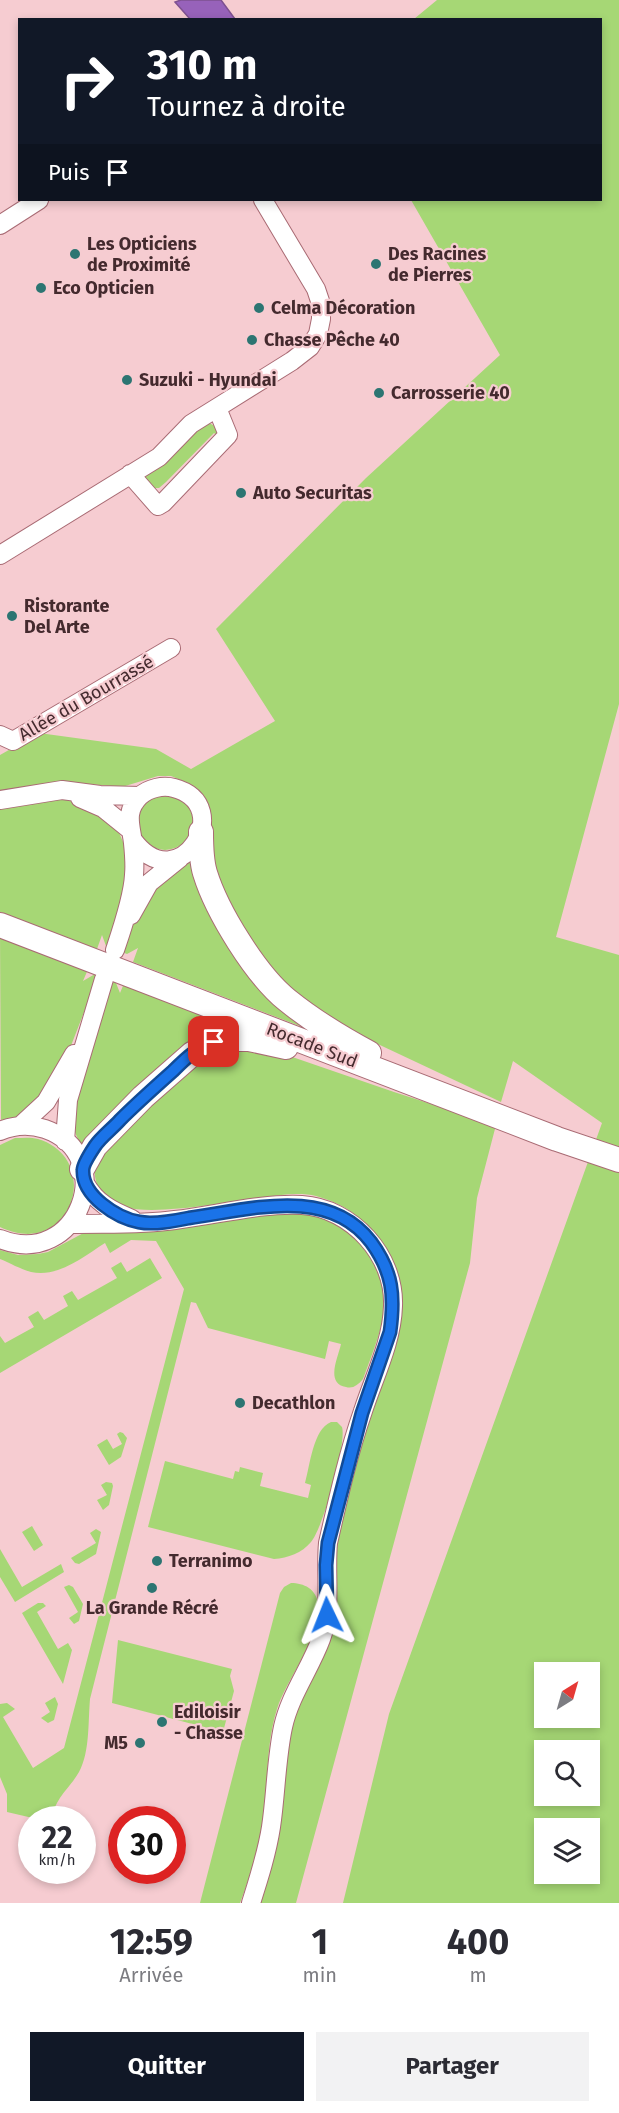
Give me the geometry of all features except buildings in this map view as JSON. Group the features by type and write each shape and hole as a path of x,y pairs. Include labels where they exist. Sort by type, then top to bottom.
{"main road":[{"path":"201,832 205,873 223,915 260,971 286,999 337,1036 489,1113"},
{"name":"Rocade Sud","path":"0,925 557,1139 619,1160"},
{"path":"84,1176 95,1146 143,1097 192,1054 214,1042 249,1039 349,1059"}],"street":[{"path":"0,225 37,201"},
{"path":"0,555 159,457 191,424 292,361 310,347 318,334 321,304 315,288 265,201"},
{"path":"130,474 158,507 228,435 217,408"},
{"name":"Allée du Bourrassé","path":"0,735 13,741 171,648"},
{"path":"161,787 173,787 184,791 199,809 202,820 201,832 198,841 149,883 118,941 134,876 129,817 140,796 161,787"},
{"path":"0,800 62,790 100,795 140,796"},
{"path":"62,790 102,807 131,834 140,849 149,856 160,860 183,855"},
{"path":"65,1141 68,1100 104,979"},
{"path":"20,1126 46,1102 87,1032"},
{"path":"0,1131 20,1126 36,1126 65,1141 76,1154 84,1176 97,1200 105,1207 139,1222"},
{"path":"0,1239 16,1244 31,1245 52,1238 70,1224 79,1212 83,1198 84,1176"},
{"path":"70,1224 172,1221 279,1205 322,1208 346,1220 364,1233 380,1254 391,1278 393,1306 390,1332 362,1413 328,1543 325,1626 312,1661 285,1716 278,1751 271,1828 263,1867 251,1903"}],"green space":[{"path":"437,0 619,0 619,704 556,937 619,955 619,1903 343,1903 389,1714 602,1123 513,1061 501,1102 331,1022 273,974 216,886 209,832 210,813 202,794 188,783 171,776 158,776 122,787 67,782 0,792 0,755 39,733 156,749 191,769 275,721 216,629 366,478 500,355 412,201 602,201 602,18 415,18"},
{"path":"209,423 215,426 219,437 214,433 166,482 159,488 153,488 145,478 147,472 194,432"},
{"path":"165,794 176,796 185,802 191,811 193,822 191,833 185,842 176,848 165,850 154,848 145,842 139,833 137,822 139,811 145,802 154,796"},
{"path":"56,798 75,799 117,828 127,851 130,872 109,947 106,946 102,935 97,949 0,912 0,806"},
{"path":"194,858 305,1028 133,962 138,948 127,954 122,952 135,917 155,885"},
{"path":"0,932 89,967 83,981 95,974 98,976 67,1056 37,1104 23,1116 1,1120"},
{"path":"111,981 116,983 120,993 125,981 244,1026 84,1149 75,1133 71,1114"},
{"path":"218,1046 272,1050 496,1125 477,1198 470,1263 296,1903 257,1903 286,1741 302,1690 395,1267 380,1242 364,1222 344,1207 316,1196 289,1194 154,1210 124,1207 114,1203 101,1192 95,1177 98,1149"},
{"path":"15,1138 38,1139 58,1150 70,1166 74,1185 71,1203 61,1219 46,1230 25,1234 0,1227 0,1145"},
{"path":"278,1210 328,1217 356,1237 374,1263 381,1280 384,1312 376,1344 363,1379 357,1385 346,1387 336,1381 334,1375 341,1344 329,1341 325,1359 208,1328 196,1303 191,1302 90,1699 87,1746 83,1764 56,1806 18,1806 18,1815 7,1812 7,1794 0,1777 0,1704 7,1703 15,1709 3,1717 33,1768 64,1748 184,1289 156,1241 131,1240 110,1253 105,1243 70,1265 51,1272 27,1271 0,1259 0,1250 18,1255 48,1252 91,1229"},
{"path":"150,1258 162,1278 0,1373 0,1336 5,1343 34,1327 28,1317 38,1311 44,1320 68,1306 63,1296 72,1291 78,1300 117,1278 111,1268 121,1262 127,1272"},
{"path":"331,1422 337,1422 342,1427 343,1436 338,1467 322,1521 311,1542 299,1552 274,1559 148,1527 165,1461 233,1479 235,1471 239,1472 240,1467 263,1473 260,1486 308,1498 311,1485 305,1483 313,1449 320,1432"},
{"path":"120,1432 127,1438 121,1457 109,1465 97,1445 107,1439 113,1449 122,1444 117,1434"},
{"path":"106,1482 112,1483 113,1486 109,1505 103,1510 97,1500 107,1495 101,1485"},
{"path":"32,1526 43,1545 34,1551 22,1532"},
{"path":"96,1529 101,1532 96,1554 79,1564 75,1563 71,1558 96,1543 90,1533"},
{"path":"0,1549 22,1587 61,1564 64,1572 15,1602 0,1577"},
{"path":"291,1583 305,1586 315,1594 318,1616 315,1630 277,1709 270,1745 265,1805 252,1867 240,1903 200,1903 280,1593"},
{"path":"69,1585 73,1587 83,1604 79,1621 74,1624 69,1618 78,1612 64,1587"},
{"path":"38,1603 46,1606 37,1612 58,1649 68,1643 72,1650 63,1684 22,1613"},
{"path":"118,1640 232,1669 230,1676 234,1691 223,1732 112,1703"},
{"path":"55,1697 58,1704 54,1720 48,1723 41,1718 50,1712 45,1703"}],"shaded area":[{"path":"221,0 234,18 189,18 175,2"}],"place":[{"name":"Les Opticiens de Proximité","path":"75,254"},
{"name":"Des Racines de Pierres","path":"376,264"},
{"name":"Eco Opticien","path":"41,288"},
{"name":"Celma Décoration","path":"259,308"},
{"name":"Chasse Pêche 40","path":"252,340"},
{"name":"Suzuki - Hyundai","path":"127,380"},
{"name":"Carrosserie 40","path":"379,393"},
{"name":"Auto Securitas","path":"241,493"},
{"name":"Ristorante Del Arte","path":"12,616"},
{"name":"Decathlon","path":"240,1403"},
{"name":"Terranimo","path":"157,1561"},
{"name":"La Grande Récré","path":"152,1588"},
{"name":"Ediloisir - Chasse","path":"162,1722"},
{"name":"M5","path":"140,1743"}],"route":[{"path":"214,1042 192,1054 143,1097 95,1146 82,1169 85,1183 97,1200 105,1207 139,1222 172,1221 279,1205 303,1205 322,1208 346,1220 364,1233 380,1254 391,1278 392,1319 390,1332 362,1413 328,1543 327,1615"}]}
